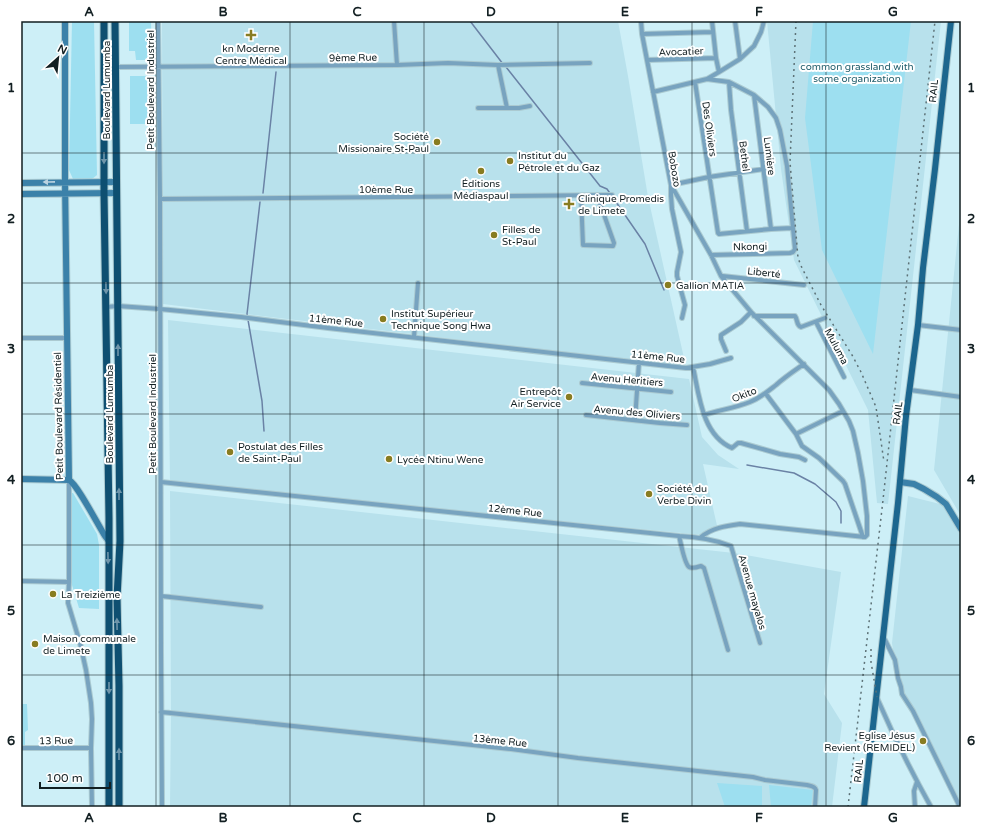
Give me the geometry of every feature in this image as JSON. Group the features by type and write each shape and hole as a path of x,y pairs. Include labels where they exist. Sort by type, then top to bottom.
{"highway":[{"name":"Boulevard Lumumba","path":"104,21 104,193 109,518 109,807"},
{"name":"Boulevard Lumumba","path":"115,21 120,541 117,598 119,807"}],"main road":[{"name":"RAIL","path":"864,807 951,21"}],"street":[{"name":"Petit Boulevard Résidentiel","path":"65,21 68,603 80,643 91,703 92,807"},
{"name":"Petit Boulevard Industriel","path":"158,21 162,807"},
{"path":"394,21 397,65"},
{"name":"Bobozo","path":"641,21 642,34 671,185 672,210 681,252 677,276 686,305 682,318"},
{"path":"712,21 719,72"},
{"path":"735,21 740,59"},
{"path":"653,92 707,79 740,59 754,46 761,32 764,21"},
{"path":"642,34 713,32"},
{"name":"Avocatier","path":"647,60 716,58"},
{"name":"9ème Rue","path":"116,67 448,64 498,65 590,63"},
{"path":"498,65 507,108"},
{"path":"707,79 729,82 754,95 768,107 776,118 780,130 787,166 792,228 719,234 709,177"},
{"name":"Des Oliviers","path":"695,82 709,177"},
{"name":"Bethel","path":"729,82 731,110 747,231"},
{"name":"Lumière","path":"754,95 771,229"},
{"path":"478,108 519,108 530,106"},
{"path":"764,169 709,177 671,185 711,255 721,276 753,314 828,390 843,411 853,431 861,467 867,516 867,535 864,537"},
{"path":"21,182 116,182"},
{"path":"21,194 117,193"},
{"path":"581,196 583,245 613,246 614,243 596,195"},
{"name":"10ème Rue","path":"160,199 612,195"},
{"name":"Nkongi","path":"711,255 793,252 792,228"},
{"name":"Liberté","path":"721,276 804,285"},
{"path":"414,337 418,283"},
{"name":"11ème Rue","path":"106,307 118,306 160,309 254,318 686,368 710,364 731,358"},
{"path":"726,350 721,339 721,335 753,314 795,316 801,327 825,318"},
{"name":"Muluma","path":"816,322 844,377"},
{"path":"918,325 961,330"},
{"path":"21,338 66,338"},
{"path":"635,420 639,362"},
{"name":"Okito","path":"704,415 750,402 766,394 776,384 804,364"},
{"path":"693,367 704,415 708,425 714,433 730,447 734,447 738,443 741,443 805,460"},
{"name":"Avenu Heritiers","path":"582,383 671,392"},
{"path":"910,390 961,396"},
{"path":"766,394 796,434 802,446 819,458 845,484 864,537"},
{"path":"796,434 843,411"},
{"name":"Avenu des Oliviers","path":"586,415 660,423 687,424"},
{"path":"21,479 71,481 108,540"},
{"name":"12ème Rue","path":"161,482 679,536 701,537 721,527 740,524 864,537"},
{"path":"900,482 914,484 937,496 946,504 961,529"},
{"path":"679,536 688,566 693,568 701,566 704,568 728,650"},
{"name":"Avenue mayalos","path":"701,537 731,546 760,643"},
{"path":"21,581 69,582"},
{"path":"161,596 261,607"},
{"path":"883,638 894,660 902,694 913,711 960,807"},
{"path":"877,697 892,733 931,807"},
{"name":"13ème Rue","path":"162,712 511,749 578,758 746,776 813,786 816,788 815,807"},
{"name":"13 Rue","path":"21,748 91,748"},
{"path":"915,807 914,791 917,782"}],"shaded area":[{"path":"162,21 618,21 648,197 686,367 163,304"},
{"path":"767,21 941,21 888,504 877,503 868,410 794,260 781,169"},
{"path":"961,205 961,516 934,470"},
{"path":"168,320 689,379 702,437 718,455 739,469 703,464 718,530 702,535 170,482"},
{"path":"170,491 734,553 841,572 824,694 842,723 832,807 170,807"},
{"path":"908,496 944,505 961,533 961,804 915,715 902,697 897,677 892,643"}],"green space":[{"path":"72,21 94,21 97,175 92,179 73,179 69,170"},
{"path":"129,21 151,21 152,60 136,60 135,51 129,51"},
{"name":"common grassland with some organization","path":"813,21 911,21 873,354 822,250 805,118"},
{"path":"130,76 153,76 154,124 130,124"},
{"path":"70,493 73,493 97,534 99,545 99,609 79,608 72,585"},
{"path":"21,704 27,704 28,730 25,732 25,745 21,745"},
{"path":"717,783 762,786 762,807 725,807"},
{"path":"769,785 813,790 811,807 771,807"}],"waterway":[{"path":"470,21 503,64"},
{"path":"506,67 600,186 607,189 645,244 664,290"},
{"path":"263,193 276,72"},
{"path":"260,202 247,314 262,401 264,431"},
{"path":"747,465 794,473 815,484 836,502 841,511 841,523"}],"railway":[{"path":"796,21 790,162 798,258 821,305 861,372 876,407 884,462"},
{"path":"848,807 935,21"},
{"path":"871,649 871,662 877,697"}],"place":[{"name":"kn Moderne Centre Médical","path":"251,35"},
{"name":"Société Missionaire St-Paul","path":"437,142"},
{"name":"Institut du Pétrole et du Gaz","path":"510,161"},
{"name":"Éditions Médiaspaul","path":"481,171"},
{"name":"Clinique Promedis de Limete","path":"569,204"},
{"name":"Filles de St-Paul","path":"494,235"},
{"name":"Gallion MATIA","path":"668,285"},
{"name":"Institut Supérieur Technique Song Hwa","path":"383,319"},
{"name":"Entrepôt Air Service","path":"569,397"},
{"name":"Postulat des Filles de Saint-Paul","path":"230,452"},
{"name":"Lycée Ntinu Wene","path":"389,459"},
{"name":"Société du Verbe Divin","path":"649,494"},
{"name":"La Treizième","path":"53,594"},
{"name":"Maison communale de Limete","path":"35,644"},
{"name":"Eglise Jésus Revient (REMIDEL)","path":"923,741"}]}
